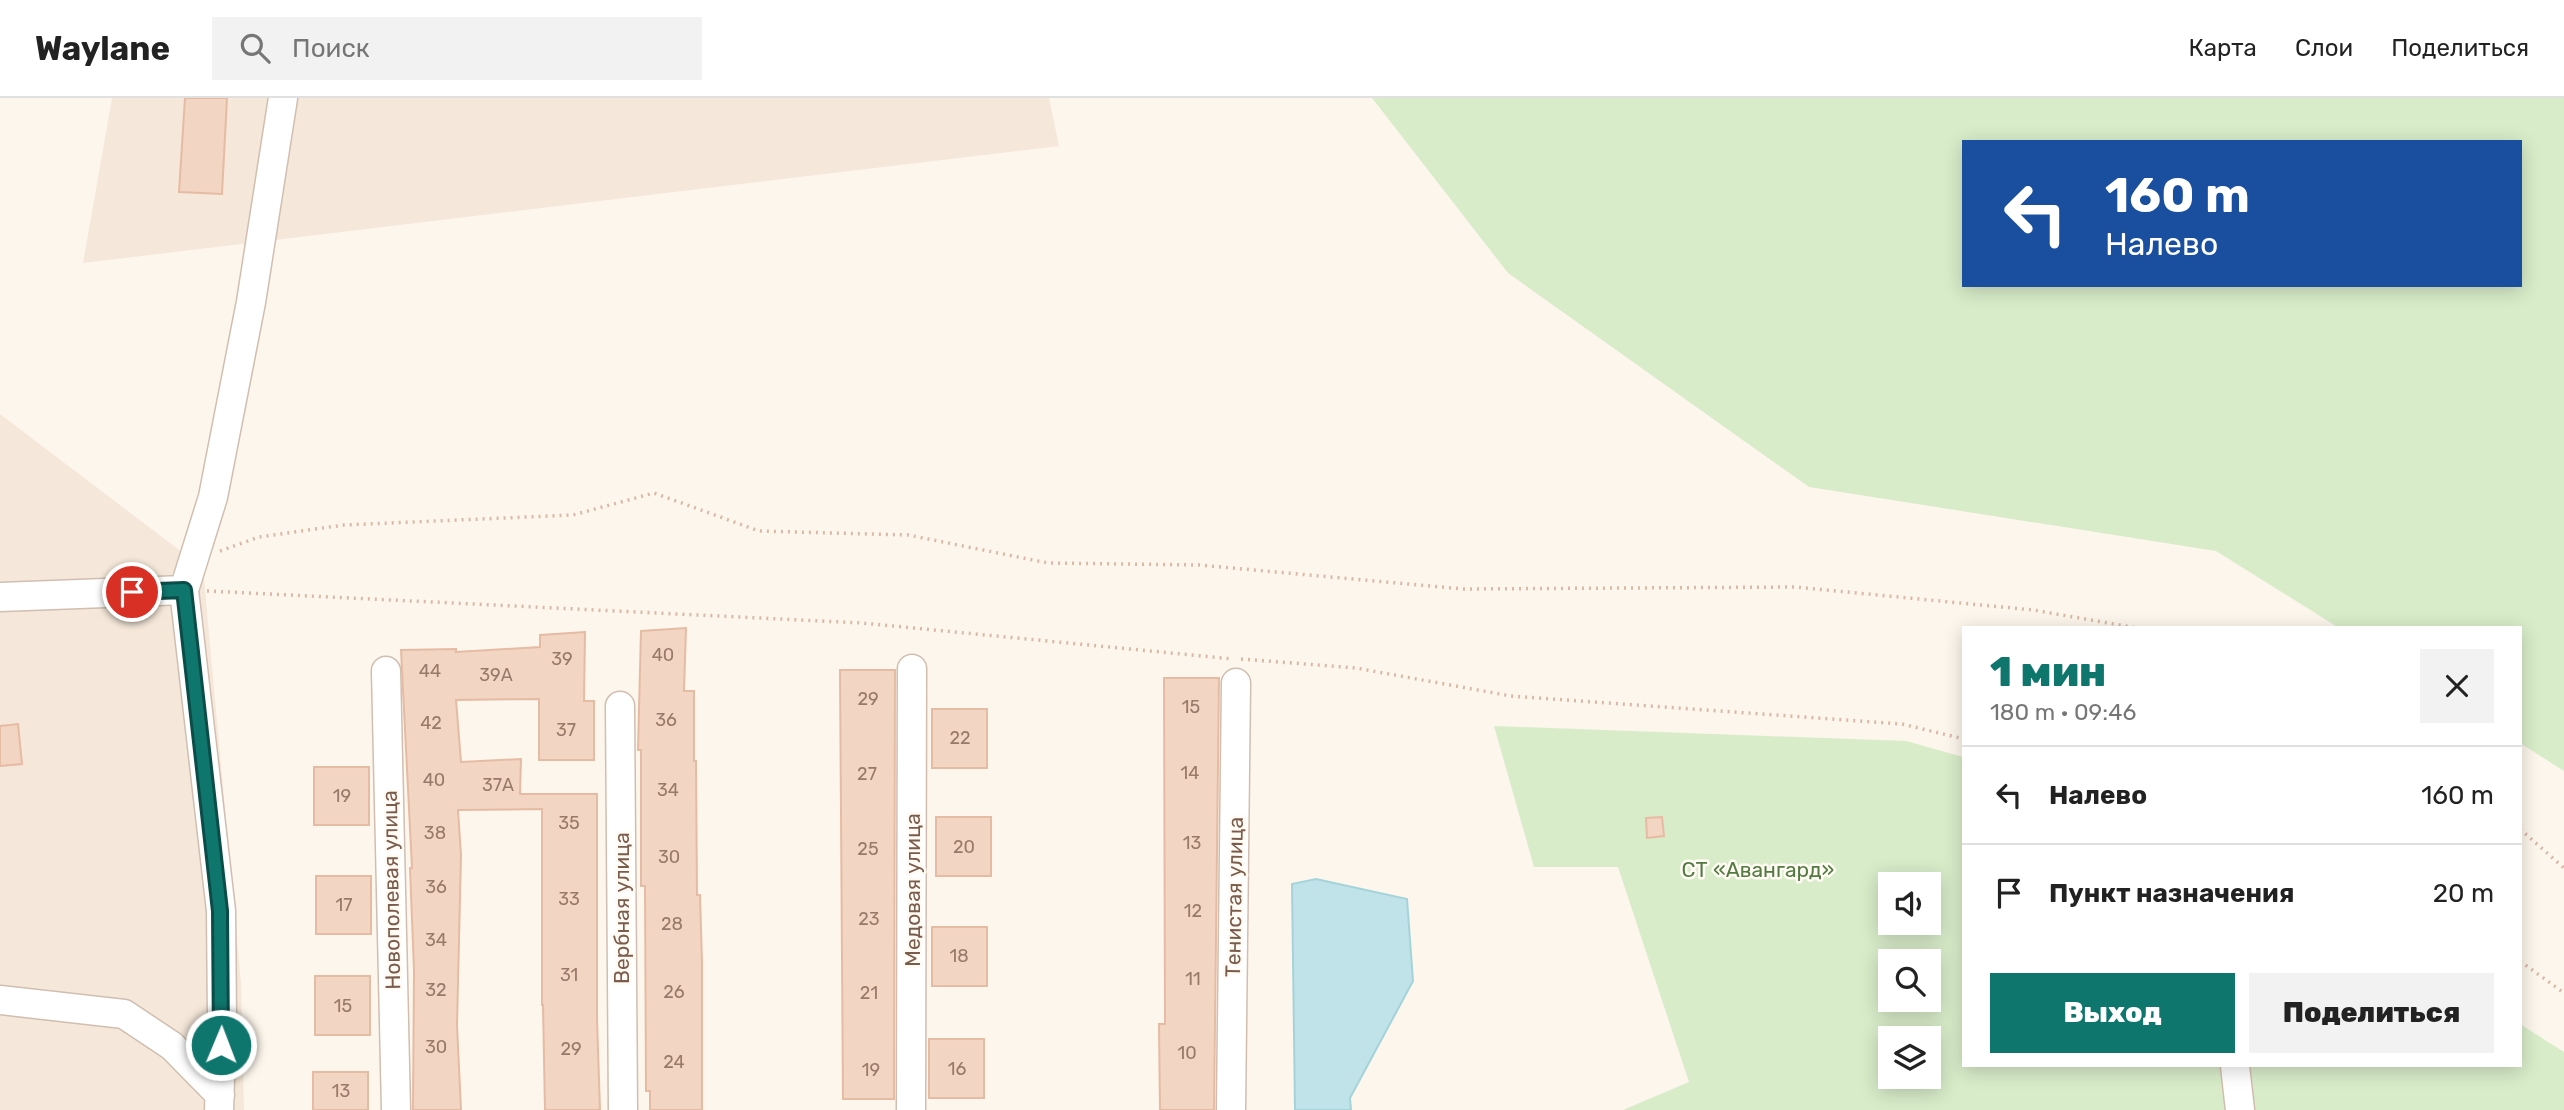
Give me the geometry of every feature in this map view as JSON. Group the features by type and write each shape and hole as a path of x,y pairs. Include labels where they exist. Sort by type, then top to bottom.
{"street":[{"path":"219,1102 222,1019 220,911 184,590 213,497 251,302 284,98"},
{"path":"0,597 184,590"},
{"name":"Медовая улица","path":"911,1110 912,669"},
{"name":"Новополевая улица","path":"386,671 396,1110"},
{"name":"Тенистая улица","path":"1231,1110 1236,684"},
{"name":"Вербная улица","path":"620,706 622,1110"},
{"path":"0,1000 124,1014 172,1046 219,1102"},
{"path":"2235,1067 2240,1110"}],"path":[{"path":"212,554 259,537 344,526 573,515 654,493 759,531 908,535 1048,563 1199,565 1463,589 1795,587 2033,610 2125,626"},
{"path":"184,590 862,623 1187,655 1356,668 1511,696 1902,724 1962,739"},
{"path":"2522,831 2564,868"},
{"path":"2522,962 2564,993"}],"shaded area":[{"path":"112,98 1049,98 1059,146 83,263"},
{"path":"0,414 203,568 241,983 244,1110 0,1110"}],"green space":[{"path":"1372,98 2564,98 2564,771 2522,744 2522,626 2336,626 2216,551 1809,487 1508,273"},
{"name":"СТ «Авангард»","path":"1494,726 1906,741 1962,757 1962,1067 2522,1067 2522,1025 2564,1052 2564,1110 1623,1110 1689,1082 1618,867 1534,867"}],"water":[{"path":"1316,879 1407,899 1413,981 1350,1098 1351,1110 1295,1110 1292,884"}],"building":[{"path":"185,98 227,98 222,194 179,192"},
{"path":"686,628 684,691 694,691 697,895 700,895 702,963 702,1110 650,1110 650,1091 646,1091 645,886 641,886 641,750 638,750 641,631"},
{"path":"585,632 584,701 594,701 594,760 539,760 539,699 456,700 461,762 521,759 520,794 597,794 597,1019 600,1110 545,1110 542,809 458,810 461,855 457,1025 461,1110 413,1110 412,868 401,650 456,649 456,652 540,647 540,635"},
{"path":"840,670 895,670 894,1099 843,1099"},
{"path":"1164,678 1219,678 1214,1110 1160,1110 1159,1024 1165,1024"},
{"path":"932,709 987,709 987,768 932,768"},
{"path":"18,724 22,764 0,766 0,726"},
{"path":"314,767 369,767 369,825 314,825"},
{"path":"936,817 991,817 991,876 936,876"},
{"path":"1662,817 1664,836 1647,838 1646,818"},
{"path":"316,876 371,876 371,934 316,934"},
{"path":"932,927 987,927 987,986 932,986"},
{"path":"315,976 370,976 370,1035 315,1035"},
{"path":"929,1039 984,1039 984,1098 929,1098"},
{"path":"313,1072 368,1072 368,1110 313,1110"}],"route":[{"path":"132,592 184,590 220,911 221,1045"}]}
